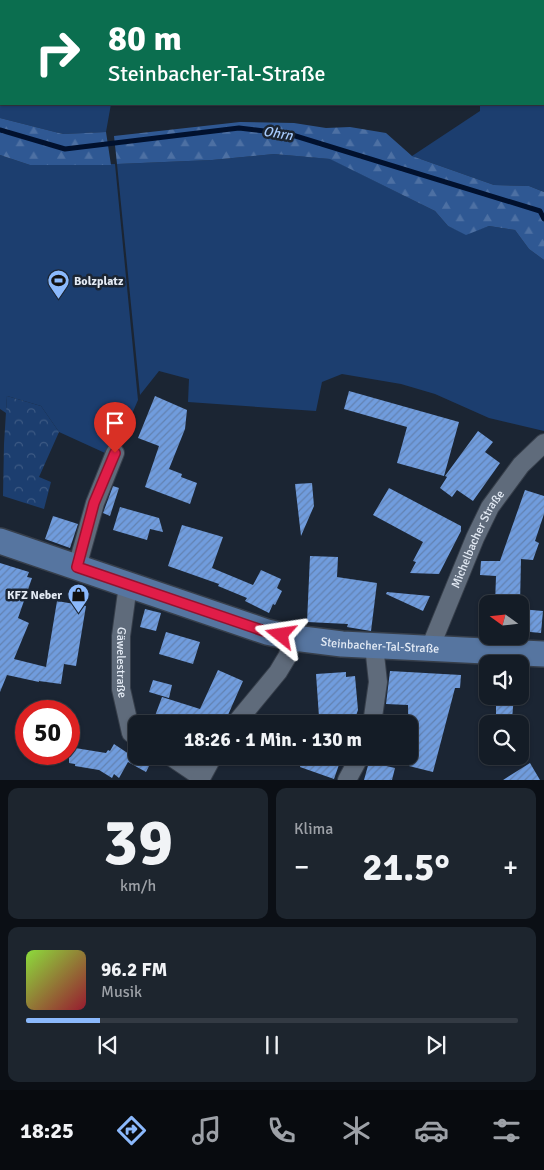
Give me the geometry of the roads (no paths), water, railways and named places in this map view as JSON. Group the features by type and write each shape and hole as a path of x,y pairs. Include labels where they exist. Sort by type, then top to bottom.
{"main road":[{"name":"Steinbacher-Tal-Straße","path":"0,541 267,632 294,638 342,644 544,654"}],"street":[{"name":"Michelbacher Straße","path":"430,648 475,538 490,507 521,466 544,444"},
{"path":"77,567 94,503 115,453"},
{"name":"Gäwelestraße","path":"128,586 121,636 121,689 128,717"},
{"path":"242,715 278,672 287,657 294,638"},
{"path":"373,715 378,682 374,646"},
{"path":"182,765 200,778 208,765"},
{"path":"348,780 356,765"}],"waterway":[{"name":"Ohrn","path":"0,130 65,149 239,128 289,134 540,211 544,219"}],"place":[{"name":"Bolzplatz","path":"58,300"},
{"name":"KFZ Neber","path":"78,614"}]}
